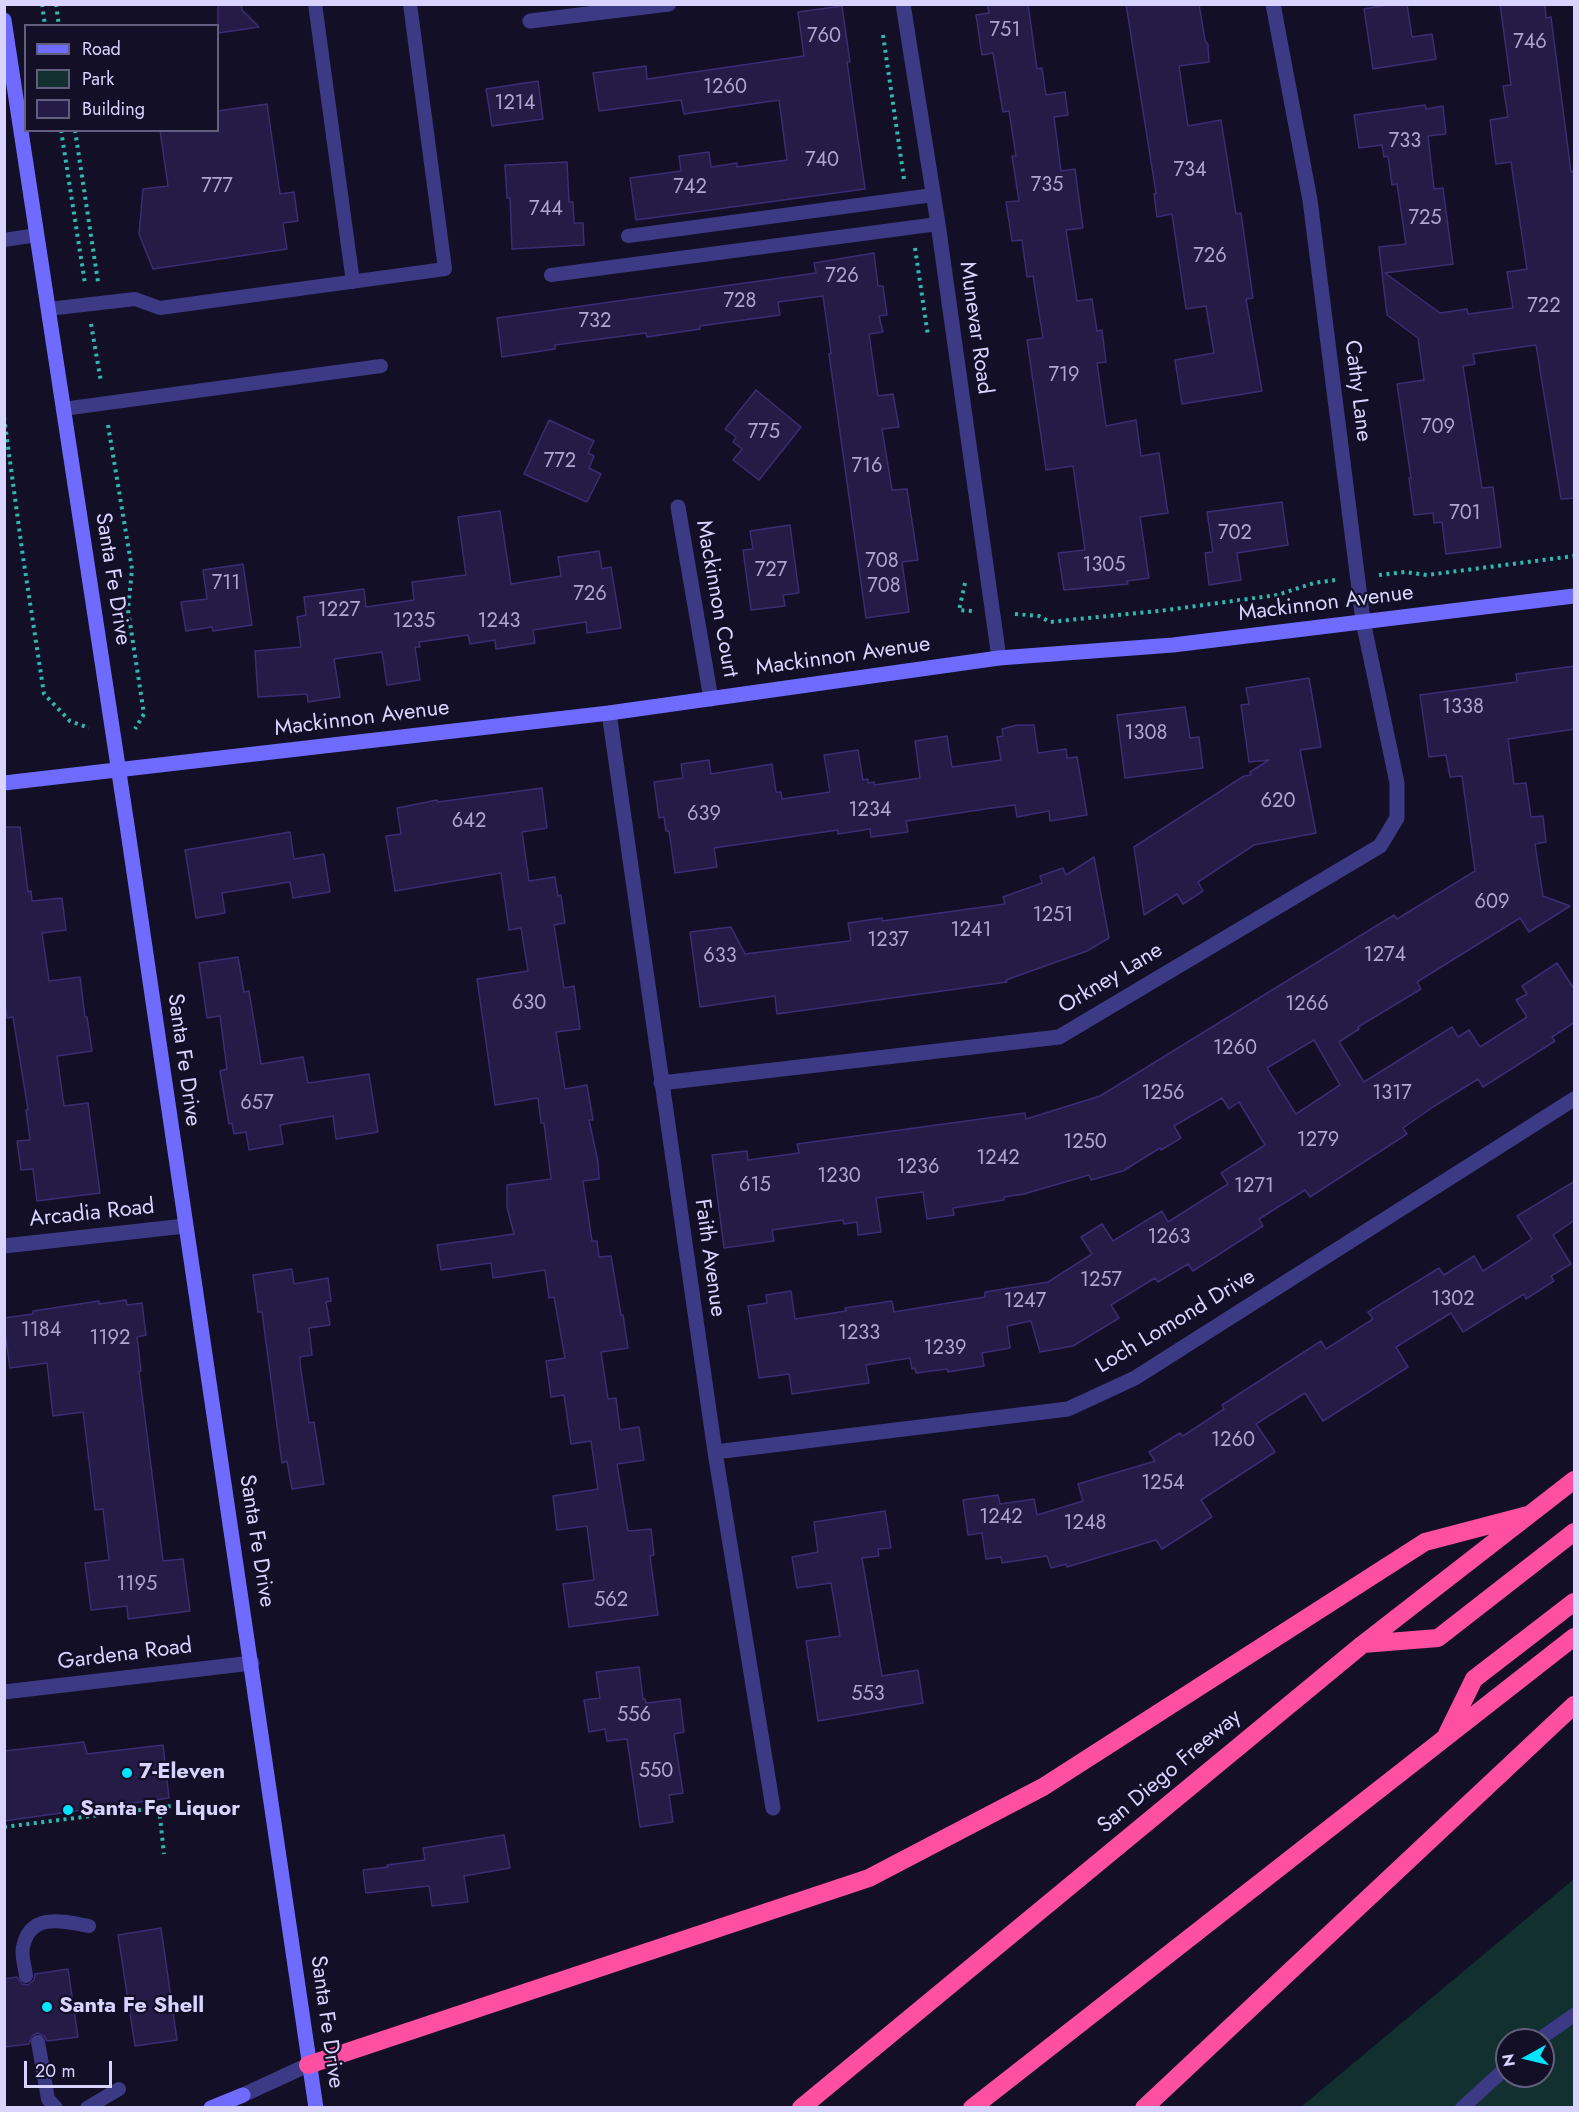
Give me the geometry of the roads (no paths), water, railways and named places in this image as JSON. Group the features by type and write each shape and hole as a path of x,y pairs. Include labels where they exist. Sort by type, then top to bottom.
{"highway":[{"name":"San Diego Freeway","path":"801,2108 1363,1644 1575,1480"},
{"path":"309,2065 869,1878 1043,1787 1425,1542 1528,1515"},
{"path":"1363,1644 1438,1638 1575,1532"},
{"path":"1445,1738 1474,1679 1575,1602"},
{"path":"972,2108 1575,1637"},
{"path":"1144,2108 1575,1705"}],"main road":[{"name":"Santa Fe Drive","path":"4,20 119,770 316,2108"},
{"name":"Mackinnon Avenue","path":"4,783 609,713 999,658 1173,645 1575,596"},
{"path":"211,2108 243,2095"}],"street":[{"path":"530,21 669,4"},
{"name":"Munevar Road","path":"903,4 938,224 999,658"},
{"name":"Cathy Lane","path":"1273,4 1310,200 1363,621 1397,783"},
{"name":"Mackinnon Court","path":"678,507 711,699"},
{"name":"Faith Avenue","path":"609,713 715,1452 773,1808"},
{"name":"Orkney Lane","path":"661,1083 1059,1036 1380,846 1397,818 1397,783"},
{"name":"Loch Lomond Drive","path":"715,1452 1068,1409 1135,1378 1575,1099"},
{"name":"Arcadia Road","path":"4,1246 185,1226"},
{"name":"Gardena Road","path":"4,1692 252,1663"},
{"path":"243,2095 309,2065"}],"lane":[{"path":"315,4 353,282"},
{"path":"48,309 135,299 160,308 446,269 410,4"},
{"path":"628,236 933,195"},
{"path":"551,275 938,224"},
{"path":"4,240 37,235"},
{"path":"63,409 381,366"},
{"path":"26,1976 22,1949 29,1931 41,1922 63,1921 89,1926"},
{"path":"1555,2029 1575,2015"},
{"path":"38,2042 48,2099 56,2108"},
{"path":"1462,2108 1495,2078"},
{"path":"87,2108 119,2089"}],"place":[{"name":"7-Eleven","path":"127,1773"},
{"name":"Santa Fe Liquor","path":"68,1810"},
{"name":"Santa Fe Shell","path":"47,2007"}]}
